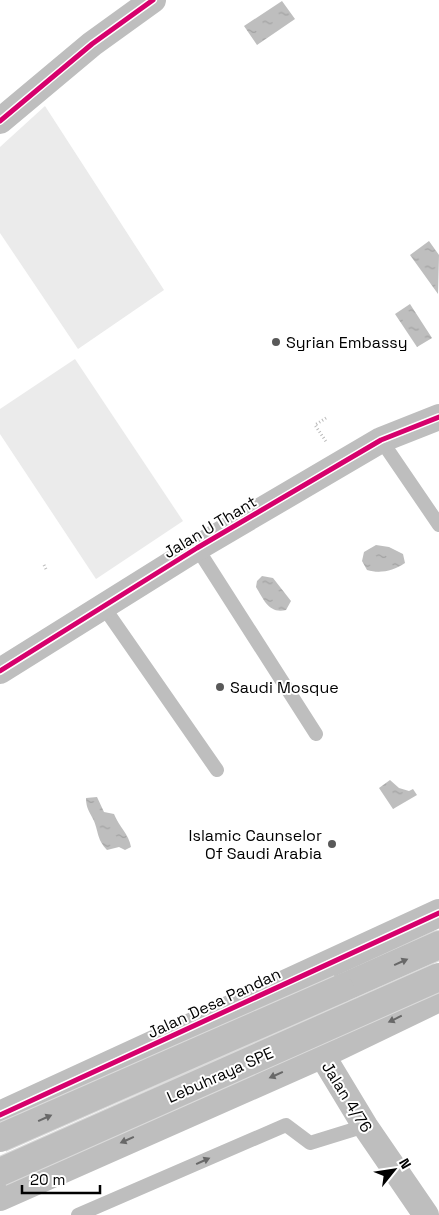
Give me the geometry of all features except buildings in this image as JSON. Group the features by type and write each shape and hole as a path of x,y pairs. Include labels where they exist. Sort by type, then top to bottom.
{"main road":[{"name":"Jalan Desa Pandan","path":"0,1115 439,913"},
{"path":"300,1016 297,993 310,980 414,924"},
{"name":"Lebuhraya SPE","path":"0,1138 439,945"},
{"path":"0,1164 300,1016 439,966"},
{"name":"Lebuhraya SPE","path":"0,1172 439,977"},
{"path":"0,1197 321,1055 439,998"},
{"path":"129,1056 198,1035 277,1000 289,1001 300,1016"}],"street":[{"path":"0,121 92,44 153,0"},
{"name":"Jalan U Thant","path":"0,671 197,548 381,440 439,417"},
{"name":"Jalan 4/76","path":"300,1016 321,1055 365,1126 426,1215"}],"lane":[{"path":"381,440 439,525"},
{"path":"197,548 316,734"},
{"path":"103,606 217,770"},
{"path":"78,1215 286,1125 310,1143 365,1126"}],"path":[{"path":"324,440 315,425 326,418"},
{"path":"44,565 46,569"}],"shaded area":[{"path":"45,106 164,290 78,349 0,233 0,147"},
{"path":"75,359 183,521 96,579 0,434 0,409"}],"water":[{"path":"282,1 295,19 257,45 244,26"},
{"path":"429,241 439,255 438,294 410,255"},
{"path":"410,304 432,338 417,347 395,314"},
{"path":"376,545 389,547 403,554 405,563 386,571 367,570 362,561 364,552"},
{"path":"262,576 273,578 291,601 286,610 275,610 265,601 256,587 257,581"},
{"path":"390,780 399,788 409,791 413,789 417,795 393,809 379,788"},
{"path":"97,797 104,812 114,814 131,847 125,850 119,847 107,850 104,846 86,802 86,798"}],"cycle path":[{"path":"0,121 92,44 153,0"},
{"path":"0,671 197,548 381,440 439,417"},
{"path":"0,1115 439,913"}],"place":[{"name":"Syrian Embassy","path":"276,342"},
{"name":"Saudi Mosque","path":"220,687"},
{"name":"Islamic Caunselor Of Saudi Arabia","path":"332,844"}]}
